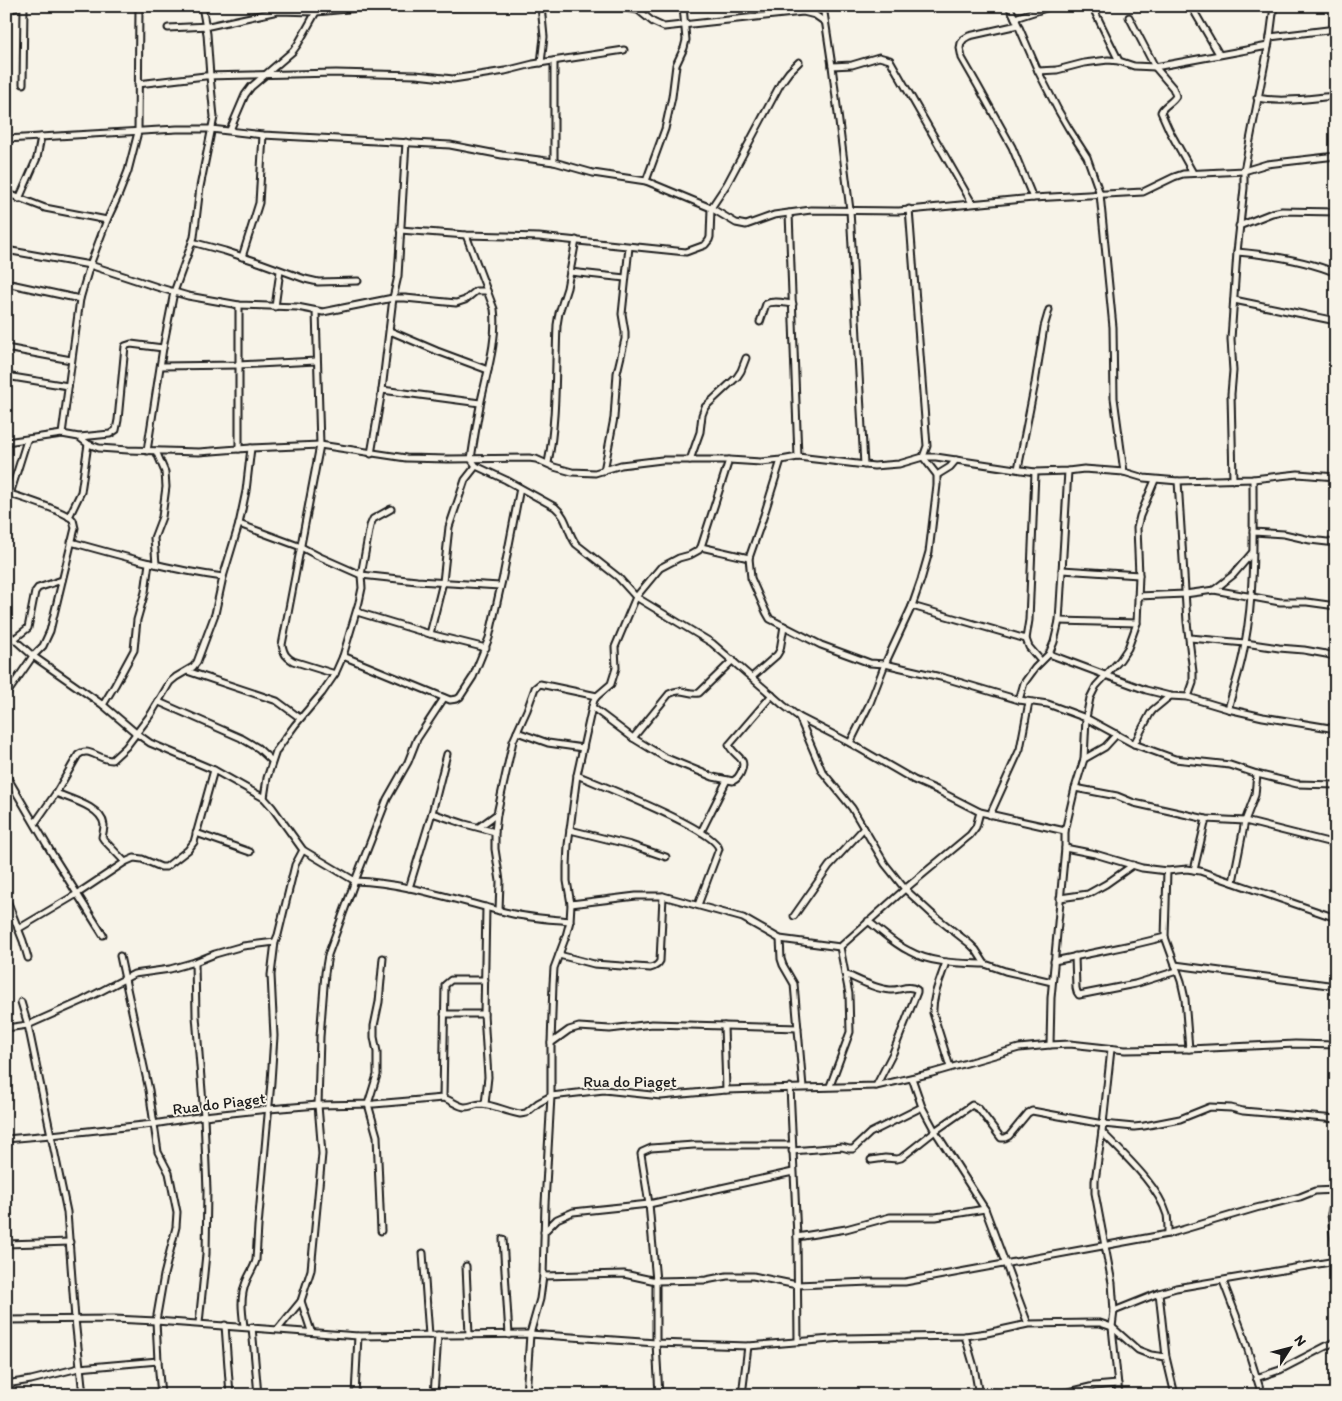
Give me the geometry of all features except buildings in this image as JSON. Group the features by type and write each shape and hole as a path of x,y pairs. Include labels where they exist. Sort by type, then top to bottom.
{"street":[{"path":"6,10 24,6 23,84"},
{"path":"62,434 80,299 90,265 128,171 138,132 139,6"},
{"path":"148,451 174,292 194,237 200,187 214,112 207,34 202,6"},
{"path":"168,28 206,27 278,11 316,12 379,6"},
{"path":"447,6 490,6"},
{"path":"541,6 544,38 541,63"},
{"path":"564,6 638,10 664,27 803,12 815,15 825,22"},
{"path":"646,181 669,117 676,65 686,40 683,6"},
{"path":"803,12 807,6"},
{"path":"823,6 850,210 864,465"},
{"path":"1008,6 1038,71 1069,129 1087,157 1100,194 1113,327 1114,398 1124,472"},
{"path":"1015,18 1052,6"},
{"path":"1092,6 1119,61"},
{"path":"1191,6 1219,54"},
{"path":"1233,480 1231,394 1233,371 1231,339 1239,226 1244,188 1244,171 1270,37 1274,6"},
{"path":"230,130 245,95 251,87 293,51 316,12"},
{"path":"1129,17 1155,67 1176,94 1174,99 1161,112 1193,173"},
{"path":"1018,25 969,36 964,39 960,48 962,58 1012,147 1033,198"},
{"path":"1270,37 1336,29"},
{"path":"1038,71 1057,70 1084,63 1108,60 1134,66 1155,67 1268,46"},
{"path":"138,84 210,76 336,73 416,75 453,79 624,50"},
{"path":"832,66 852,65 879,57 890,60 972,203"},
{"path":"554,61 554,162"},
{"path":"400,230 466,235 539,237 686,252 705,245 710,237 710,208 727,184 781,83 788,72 799,62"},
{"path":"1257,98 1285,101 1336,96"},
{"path":"6,138 177,129 230,130 264,135 450,145 554,162 593,173 646,181 710,208 736,223 746,225 764,218 811,210 898,211 1033,198 1143,192 1174,177 1193,173 1244,171 1267,164 1336,156"},
{"path":"242,256 259,203 264,135"},
{"path":"20,199 37,158 41,137"},
{"path":"371,454 382,390 393,298 398,276 406,142"},
{"path":"6,193 45,208 107,220"},
{"path":"909,209 927,446 923,457"},
{"path":"1239,226 1282,211 1336,212"},
{"path":"789,213 798,457"},
{"path":"466,235 494,309 495,321 471,459 476,466 555,507 562,513 572,539 576,544 618,577 636,597 712,643 799,717 850,742 898,772 980,812 1066,830"},
{"path":"548,464 555,412 557,325 576,240"},
{"path":"192,242 242,256 305,279 318,282 358,281"},
{"path":"604,471 614,418 617,373 625,339 622,314 629,247"},
{"path":"6,250 90,265 174,292 239,305 297,307 316,311 332,311 393,298 456,302 465,300 476,291 487,291"},
{"path":"1237,252 1262,254 1298,261 1336,273"},
{"path":"275,306 280,271"},
{"path":"570,272 625,278"},
{"path":"6,283 80,299"},
{"path":"1234,300 1336,321"},
{"path":"760,322 768,302 792,304"},
{"path":"239,305 239,448"},
{"path":"1018,469 1044,327 1049,310"},
{"path":"316,311 320,445 282,645 287,658 293,662 336,674"},
{"path":"390,331 488,370"},
{"path":"6,442 62,434 79,437 110,434 116,430 118,420 125,346 131,344 164,348"},
{"path":"6,348 71,360"},
{"path":"690,460 700,432 705,407 737,377 746,358"},
{"path":"161,366 316,361"},
{"path":"6,376 68,386"},
{"path":"382,390 480,403"},
{"path":"79,437 88,444 99,448 148,451 199,452 239,448 320,445 406,458 529,458 572,472 595,474 621,465 662,460 761,462 798,457 874,466 899,464 923,457 936,456 1035,472 1084,469 1124,472 1155,480 1233,480 1298,474 1336,477"},
{"path":"6,507 27,440"},
{"path":"69,517 81,492 88,444"},
{"path":"927,446 936,456"},
{"path":"35,823 56,793 78,755 86,751 112,760 126,747 170,682 193,667 197,662 215,614 223,577 239,524 246,491 251,448"},
{"path":"156,451 165,472 166,487 162,517 154,538 156,564"},
{"path":"850,742 870,703 885,664 912,606 929,552 937,474 923,457"},
{"path":"526,1395 530,1334 540,1299 543,1276 551,1096 554,968 570,921 571,904 567,882 567,866 577,775 594,700 611,684 616,668 615,647 636,597 660,568 701,547 729,460"},
{"path":"780,460 749,558 751,578 770,619 821,645 870,663 885,664 946,678 1019,700 1048,704 1086,718 1134,744 1175,759 1221,764 1297,784 1336,784"},
{"path":"937,474 950,467 956,460"},
{"path":"430,634 443,582 449,527 465,480 476,466"},
{"path":"1019,700 1024,683 1048,654 1054,642 1058,621 1068,471"},
{"path":"1035,472 1029,620 1026,639 1041,661"},
{"path":"1228,709 1246,643 1253,532 1253,479"},
{"path":"1050,1045 1052,982 1066,830 1075,788 1084,759 1086,718 1092,692 1128,648 1137,624 1139,575 1137,528 1155,480"},
{"path":"1178,481 1187,622 1193,672 1188,697"},
{"path":"343,656 444,698 457,700 460,698 473,677 489,638 520,488"},
{"path":"6,695 33,656 43,646 50,631 75,528 74,521 69,517 10,494"},
{"path":"264,798 266,778 276,751 336,674 357,612 362,588 361,575 370,526 373,519 391,509"},
{"path":"239,524 301,547 361,575 500,586"},
{"path":"1253,532 1284,534 1336,543"},
{"path":"71,542 136,560 223,577"},
{"path":"701,547 749,558"},
{"path":"1214,590 1233,576 1252,553"},
{"path":"103,705 116,685 134,650 137,620 145,592 150,563"},
{"path":"1062,570 1139,575"},
{"path":"14,639 28,628 35,592 38,588 62,580"},
{"path":"1138,596 1185,594 1214,590 1280,602 1307,602 1336,606"},
{"path":"912,606 1026,639"},
{"path":"357,612 430,634 486,648"},
{"path":"1058,621 1137,624"},
{"path":"752,677 777,655 780,650 784,626"},
{"path":"6,632 33,656 103,705 150,743 214,770 264,798 303,850 355,881 409,888 520,915 570,921"},
{"path":"1190,638 1304,650 1336,657"},
{"path":"1048,654 1146,690 1170,696 1188,697 1263,717 1336,729"},
{"path":"632,738 669,694 678,690 693,694 699,693 733,660"},
{"path":"187,671 277,701 300,718"},
{"path":"499,911 500,880 495,832 497,814 510,751 537,685 540,684 597,696"},
{"path":"592,707 632,738 673,761 713,777 735,780 739,777 744,764 730,747 730,743 772,695"},
{"path":"1134,744 1153,710 1170,696"},
{"path":"278,1329 301,1301 311,1270 322,1154 318,1105 320,1037 328,954 387,799 408,762 417,739 444,698"},
{"path":"158,702 241,738 258,748 272,762"},
{"path":"990,815 1021,744 1029,702"},
{"path":"799,717 822,771 852,808 885,864 905,889 932,914 970,944 985,964"},
{"path":"517,732 548,743 583,748"},
{"path":"1084,759 1105,747 1117,734"},
{"path":"409,888 432,813 447,754"},
{"path":"18,929 134,858 142,858 161,867 166,867 188,850 194,842 214,770"},
{"path":"1233,882 1245,822 1255,795 1257,774"},
{"path":"6,775 76,894 103,935"},
{"path":"577,775 657,809 701,832 717,844 719,849 698,906"},
{"path":"701,832 727,780"},
{"path":"1075,788 1117,796 1155,808 1206,819 1245,822 1336,844"},
{"path":"56,793 91,807 97,812 102,819 104,827 102,837 126,862"},
{"path":"840,948 868,921 970,835 976,827 980,812"},
{"path":"432,813 495,832"},
{"path":"479,827 497,814"},
{"path":"1194,870 1206,819"},
{"path":"794,916 829,866 864,828"},
{"path":"570,830 631,845 666,857"},
{"path":"196,833 250,852"},
{"path":"1065,848 1133,865 1167,871 1194,870 1336,918"},
{"path":"244,1326 242,1299 246,1281 256,1260 269,1109 274,1036 271,975 275,942 295,865 303,850"},
{"path":"1060,898 1088,894 1133,865"},
{"path":"1167,871 1165,937 1185,999 1189,1049"},
{"path":"571,904 636,896 663,896 743,918 780,939 840,948"},
{"path":"559,955 594,964 655,967 660,960 663,896"},
{"path":"6,898 28,958"},
{"path":"485,1104 488,1077 484,1014 486,907"},
{"path":"868,921 908,951 921,956 946,962 985,964 1005,971 1052,982"},
{"path":"1054,961 1165,937"},
{"path":"780,939 781,959 794,984 803,1087"},
{"path":"6,1028 28,1025 82,1001 134,974 170,969 243,946 275,942"},
{"path":"830,1086 850,1032 850,1010 840,948"},
{"path":"120,956 149,1090 158,1152 169,1173 177,1212 177,1221 164,1275 156,1321 161,1395"},
{"path":"1074,956 1076,988 1079,995 1135,984 1176,968 1336,986"},
{"path":"381,1231 377,1136 368,1104 377,1075 374,1026 379,1002 383,958"},
{"path":"196,962 196,1016 204,1116 207,1196 205,1269 199,1323"},
{"path":"946,962 932,1008 950,1067"},
{"path":"845,974 881,989 895,990 911,987 917,990 893,1053 876,1086"},
{"path":"443,1098 445,985 451,980 484,980"},
{"path":"21,1002 28,1025 67,1212 79,1368 83,1395"},
{"path":"444,1014 484,1014"},
{"path":"551,1043 569,1030 579,1027 610,1029 652,1024 798,1028"},
{"path":"724,1026 726,1090"},
{"name":"Rua do Piaget","path":"6,1139 318,1105 368,1104 443,1098 465,1107 485,1104 520,1114 526,1113 538,1103 551,1096 604,1090 662,1096 790,1087 876,1086 912,1078 1019,1048 1050,1045 1070,1044 1110,1049 1189,1049 1295,1044 1336,1045"},
{"path":"1110,1049 1095,1193 1112,1283 1114,1311 1112,1327 1119,1395"},
{"path":"912,1078 922,1106 935,1130 986,1209 1028,1324"},
{"path":"790,1087 797,1237 798,1342"},
{"path":"871,1160 901,1158 935,1130 972,1105 979,1109 1001,1138 1009,1136 1028,1113 1032,1111 1103,1124 1144,1126 1180,1119 1210,1107 1231,1108 1242,1112 1336,1119"},
{"path":"659,1395 656,1344 656,1281 642,1152 651,1148 694,1145 842,1148 849,1150 856,1148 870,1133 922,1106"},
{"path":"1102,1132 1134,1165 1156,1193 1167,1217 1168,1234"},
{"path":"544,1232 557,1219 573,1212 649,1204 793,1172"},
{"path":"543,1276 624,1274 656,1281 706,1280 727,1276 753,1276 797,1285 905,1282 1168,1234 1300,1197 1315,1191 1335,1188 1331,1214 1336,1261 1185,1286 1159,1293 1114,1311"},
{"path":"797,1237 846,1229 890,1217 936,1217 986,1209"},
{"path":"503,1239 509,1334"},
{"path":"6,1244 70,1242"},
{"path":"423,1253 429,1335"},
{"path":"466,1266 469,1335"},
{"path":"1223,1281 1242,1331 1262,1395"},
{"path":"1159,1293 1166,1357 1175,1395"},
{"path":"301,1301 311,1331"},
{"path":"6,1320 156,1321 244,1326 358,1336 530,1334 656,1344 748,1346 843,1338 964,1336 1028,1324 1081,1322 1100,1323 1112,1327 1138,1350 1166,1357"},
{"path":"225,1326 230,1395"},
{"path":"252,1327 258,1395"},
{"path":"434,1395 438,1335"},
{"path":"355,1395 358,1336"},
{"path":"964,1336 974,1367 979,1395"},
{"path":"1256,1378 1280,1370 1336,1341"},
{"path":"742,1395 748,1346"},
{"path":"6,1384 79,1368 158,1361"},
{"path":"1037,1395 1118,1384"}]}
